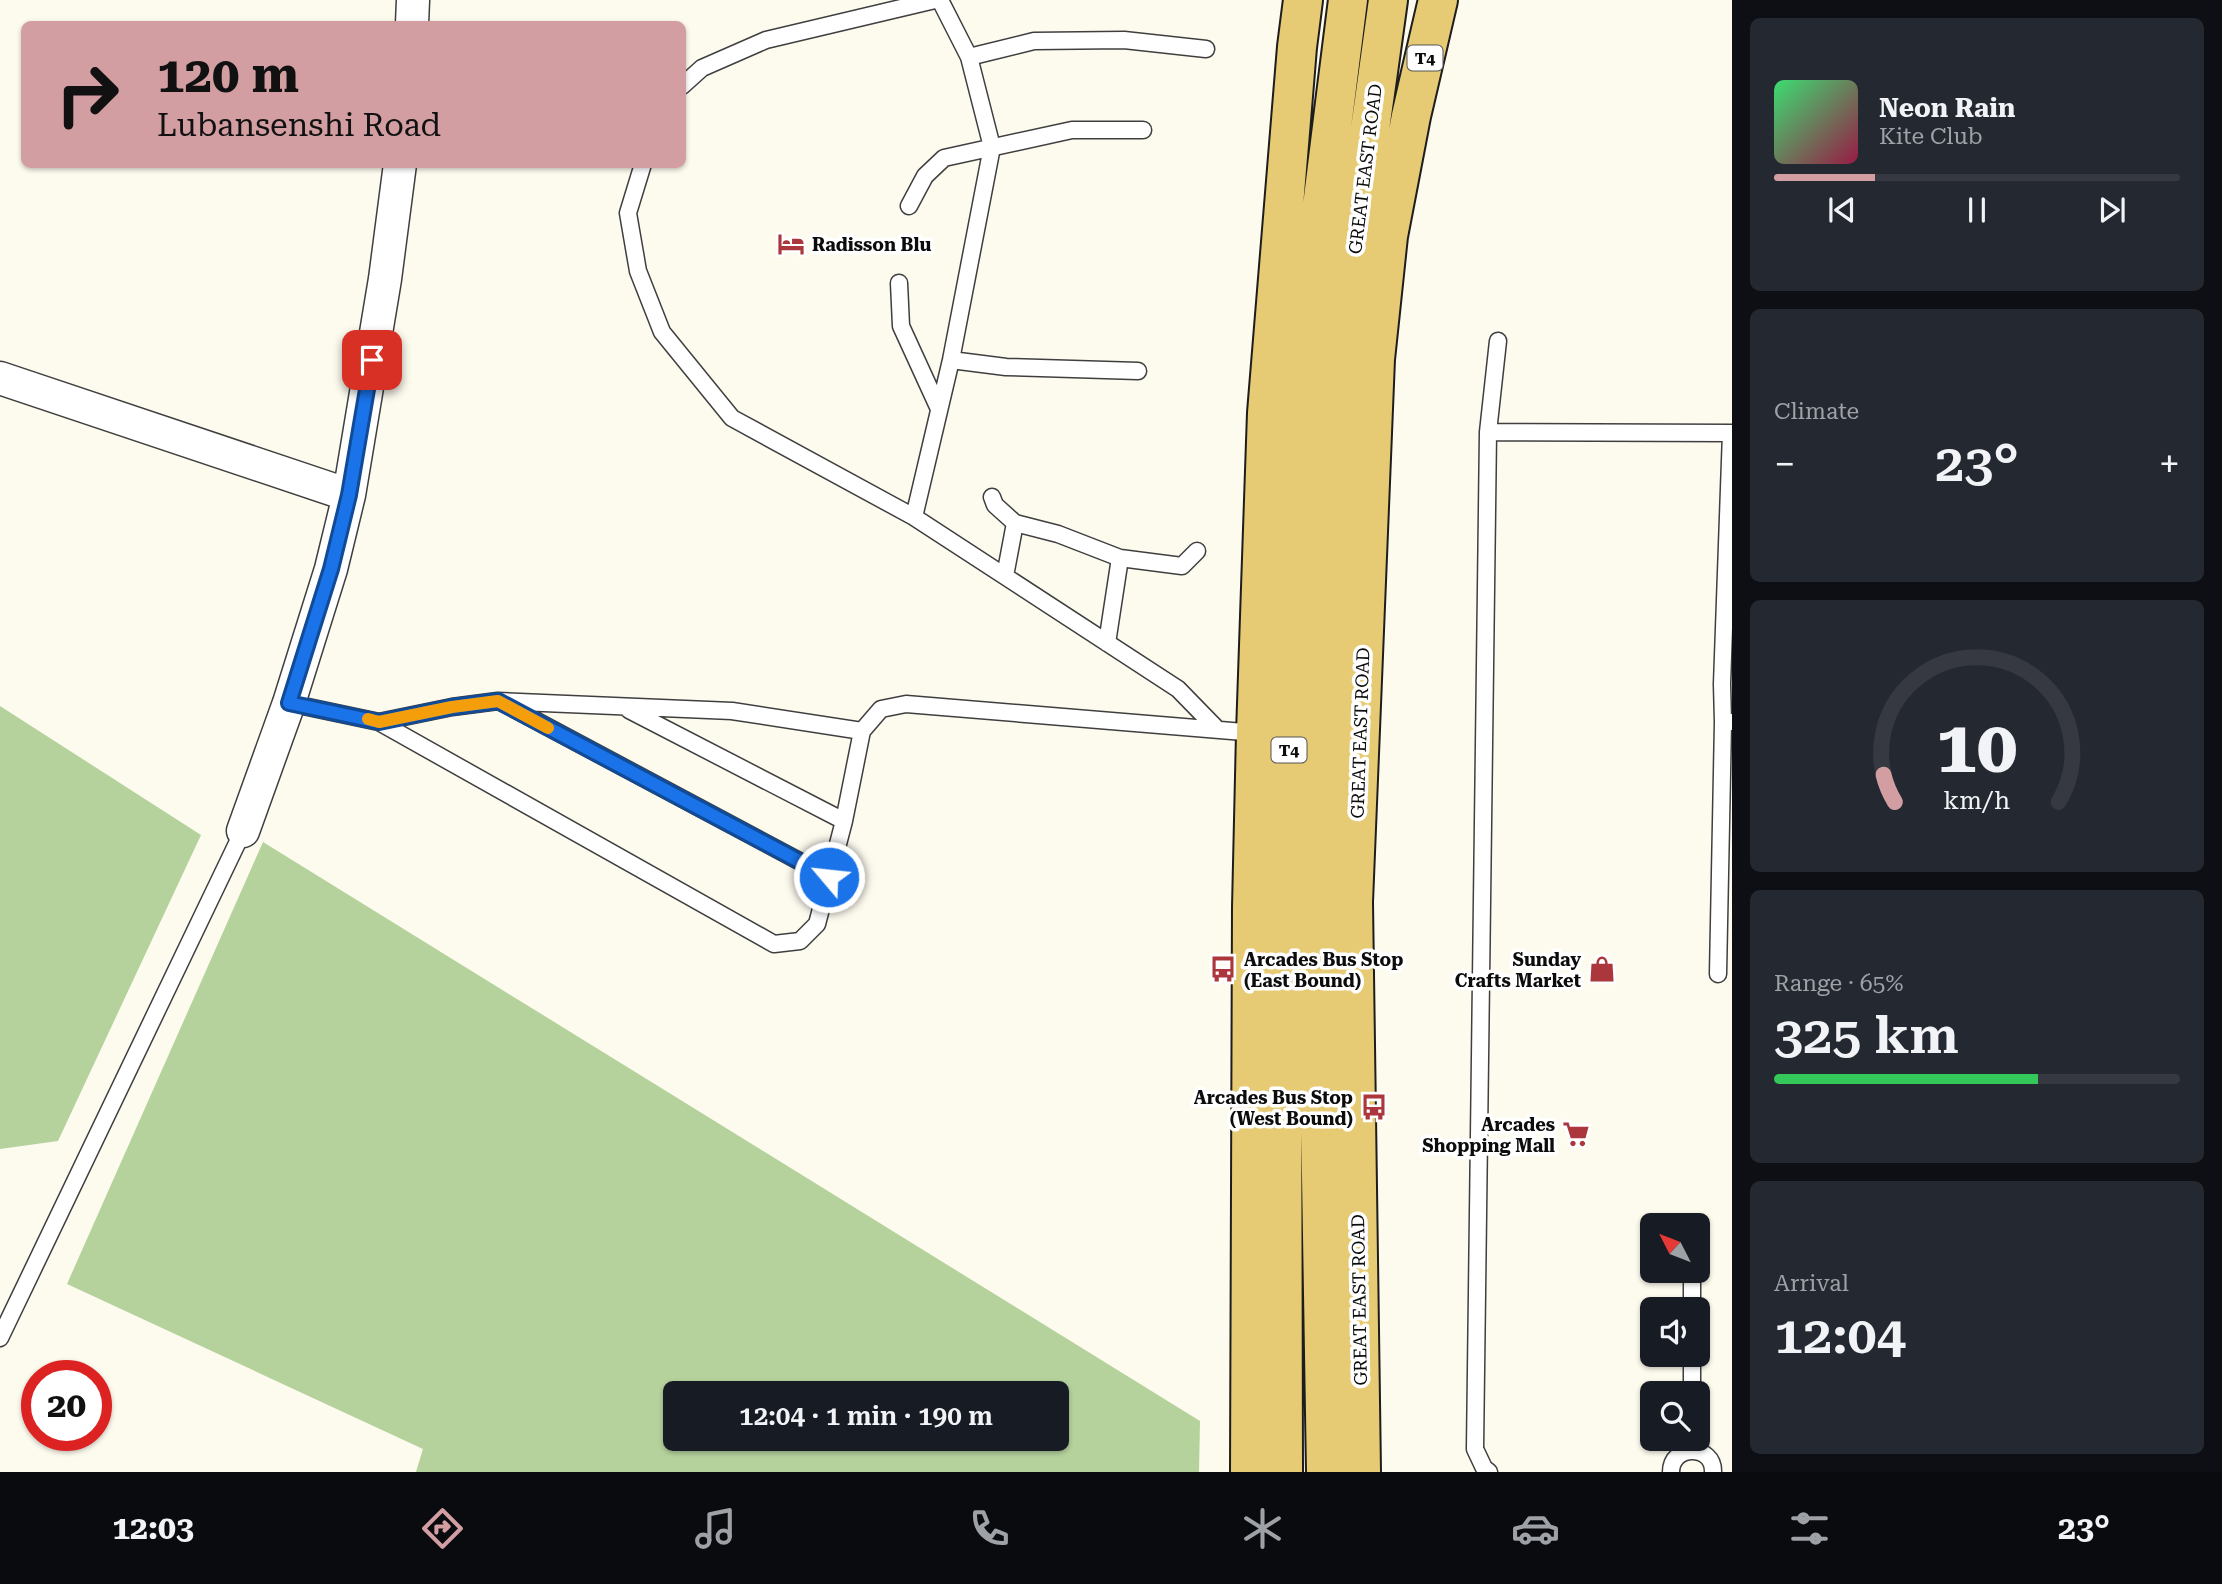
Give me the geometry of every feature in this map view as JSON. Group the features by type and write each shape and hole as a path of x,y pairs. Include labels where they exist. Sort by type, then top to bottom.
{"main road":[{"path":"1280,0 1297,47"},
{"name":"T4","path":"1250,1472 1252,921 1267,413 1303,0"},
{"name":"GREAT EAST ROAD","path":"1326,1472 1318,997 1319,871 1340,420 1356,230 1388,0"},
{"name":"GREAT EAST ROAD","path":"1361,1472 1353,902 1375,359 1388,236 1411,116 1438,0"},
{"path":"1426,54 1467,0"},
{"name":"T4","path":"1283,1472 1282,996 1303,418 1320,222 1345,15"}],"street":[{"path":"412,21 413,0"},
{"path":"243,831 289,703 331,569 349,495 385,279 399,168"},
{"path":"0,377 349,495"}],"lane":[{"path":"686,82 702,68 766,40 937,0 968,57 992,148 951,360 914,516"},
{"path":"968,57 1034,41 1124,40 1206,49"},
{"path":"909,206 925,176 944,158 1072,130 1143,130"},
{"path":"642,168 628,213 638,271 662,332 732,418 914,516 1178,689 1217,729"},
{"path":"900,283 901,326 939,409"},
{"path":"1489,1472 1484,1468 1475,1449 1488,432 1499,341"},
{"path":"951,360 1006,367 1139,371"},
{"path":"1488,432 1732,433 1722,684 1728,722 1718,974"},
{"path":"992,497 995,505 1015,523 1058,534 1120,558 1182,566 1197,551"},
{"path":"1005,576 1015,523"},
{"path":"1107,643 1120,558"},
{"path":"379,722 498,701 732,711 862,731"},
{"path":"498,701 829,877"},
{"path":"289,703 379,722 774,944 800,941 817,924 844,821 862,731 881,709 906,704 1256,733"},
{"path":"622,706 844,821"},
{"path":"0,1338 243,831"},
{"path":"1671,1472 1675,1458 1684,1451"},
{"path":"1701,1451 1709,1458 1713,1472 1723,1472"}],"green space":[{"path":"0,706 201,835 58,1141 0,1149"},
{"path":"263,842 1200,1421 1199,1472 416,1472 423,1449 67,1284"}],"slow traffic":[{"path":"368,719 379,722 498,701 548,728"}],"place":[{"name":"Radisson Blu","path":"791,244"},
{"name":"Arcades Bus Stop (East Bound)","path":"1223,969"},
{"name":"Sunday Crafts Market","path":"1602,969"},
{"name":"Arcades Bus Stop (West Bound)","path":"1374,1107"},
{"name":"Arcades Shopping Mall","path":"1576,1134"}],"route":[{"path":"372,360 349,495 331,569 289,703 379,722 498,701 829,877"}]}
